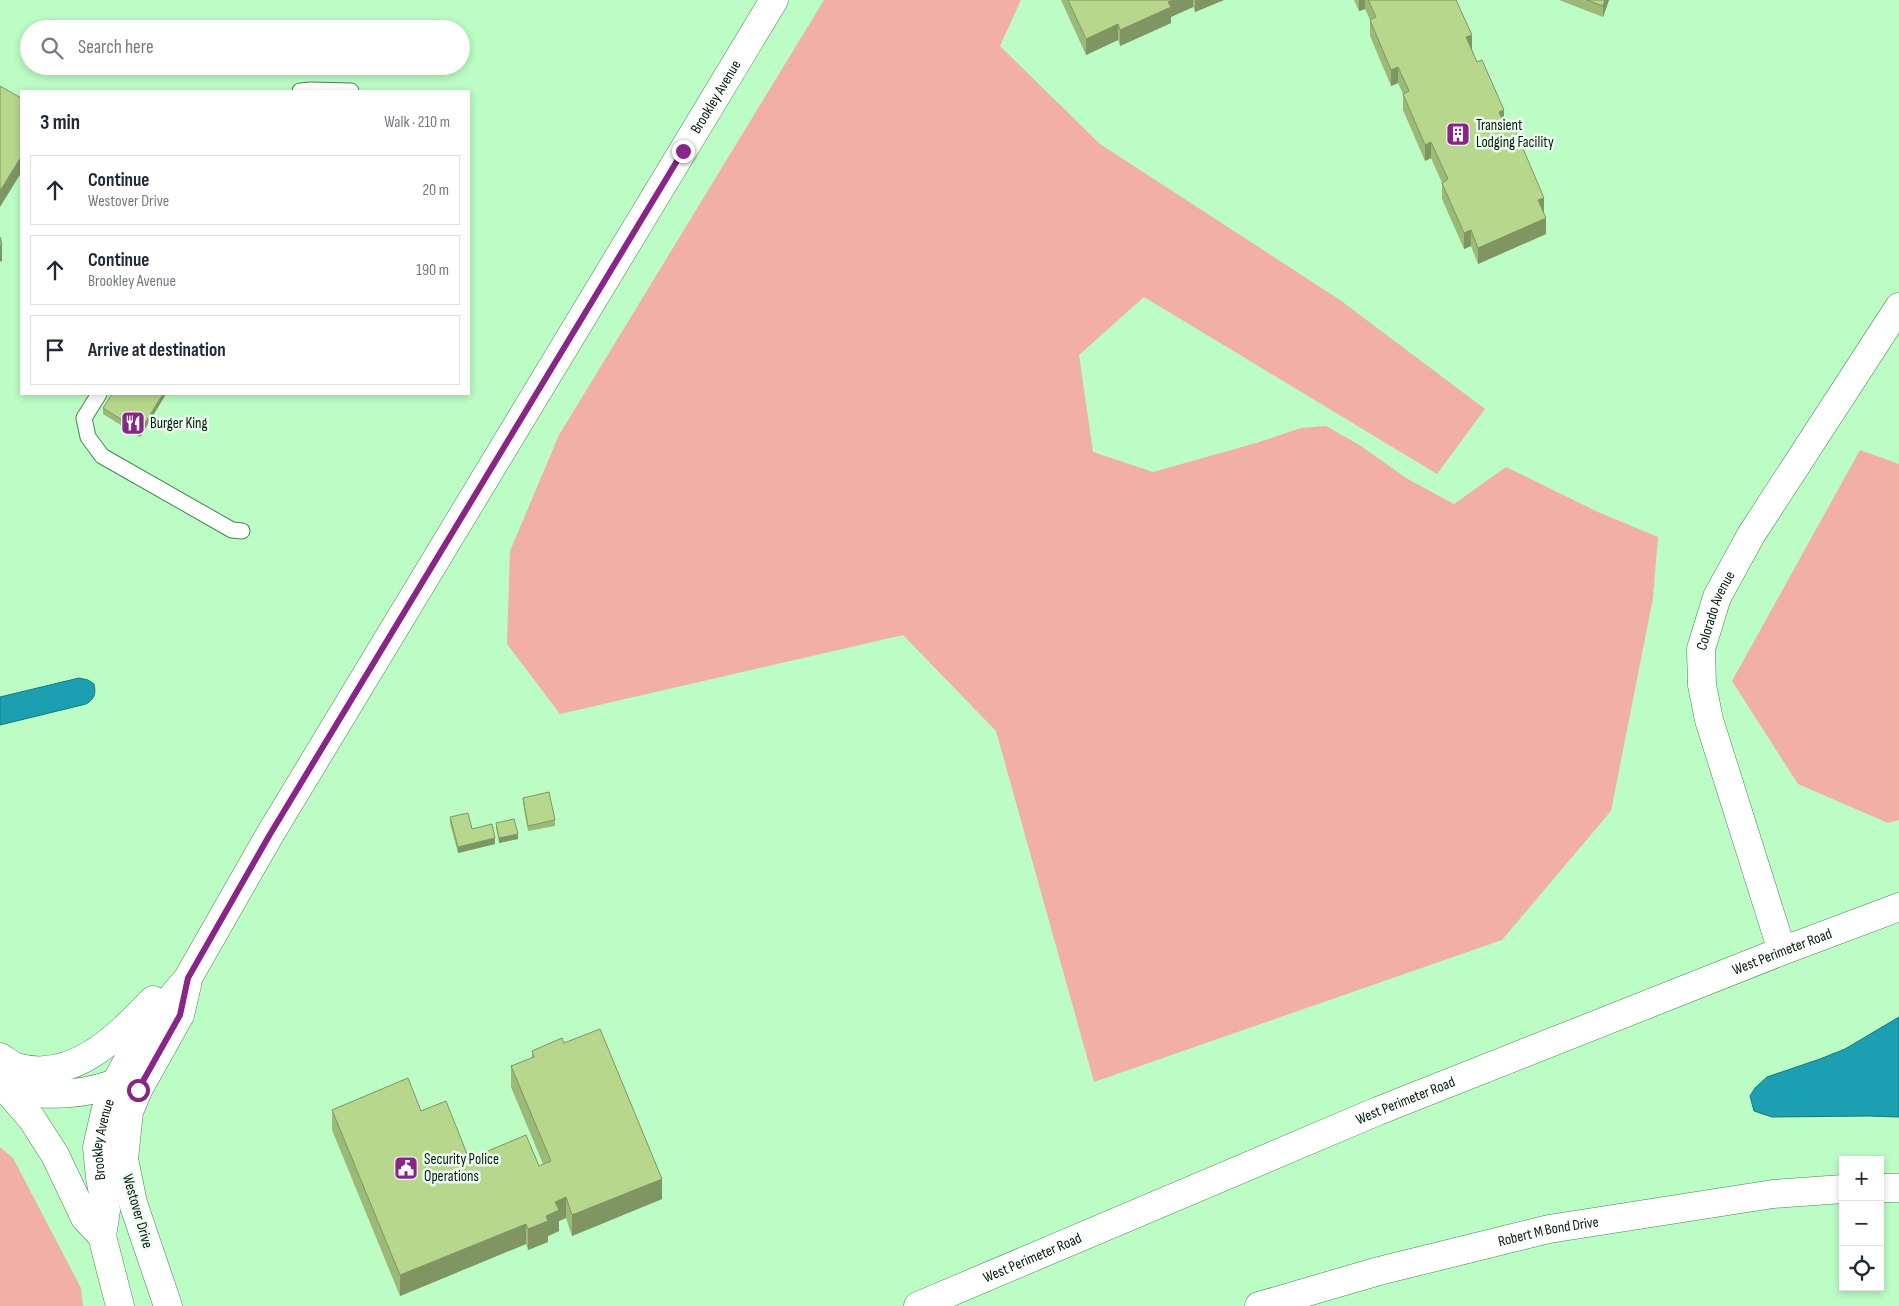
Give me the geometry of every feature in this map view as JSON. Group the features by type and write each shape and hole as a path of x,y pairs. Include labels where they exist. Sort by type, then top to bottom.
{"street":[{"name":"Brookley Avenue","path":"102,1236 106,1210 97,1147 105,1112 115,1084 134,1049 157,1015 188,978 269,836 774,0"},
{"name":"Colorado Avenue","path":"1782,951 1709,720 1702,685 1701,649 1717,598 1751,535 1899,307"},
{"name":"West Perimeter Road","path":"918,1306 1378,1110 1899,907"},
{"path":"0,1057 16,1066 37,1070 68,1066 101,1049 158,994 188,978"},
{"name":"Westover Drive","path":"168,1306 133,1203 124,1159 130,1112 138,1090 180,1015 188,978"},
{"path":"4,1086 46,1095 91,1091 115,1084 152,1063"},
{"path":"4,1086 32,1119 55,1155 85,1218 102,1236 120,1306"},
{"path":"1884,1188 1899,1188"},
{"name":"Robert M Bond Drive","path":"1260,1306 1379,1271 1548,1229 1773,1194 1839,1189"}],"lane":[{"path":"98,395 84,418 88,437 102,456 232,530 242,531"}],"shaded area":[{"path":"824,0 1021,0 1000,46 1100,144 1340,300 1485,409 1437,474 1144,297 1079,355 1093,452 1153,472 1256,443 1301,428 1326,426 1361,446 1406,478 1454,504 1506,467 1598,512 1658,537 1653,598 1611,811 1502,940 1094,1082 996,731 903,635 560,714 507,644 510,551 559,435"},
{"path":"1860,450 1899,464 1899,820 1888,823 1798,784 1732,681"},
{"path":"0,1147 13,1158 81,1288 83,1306 0,1306"}],"water":[{"path":"79,678 94,684 94,696 86,704 0,725 0,697"},
{"path":"1899,1017 1899,1117 1772,1117 1754,1111 1750,1096 1755,1088 1767,1077 1845,1049"}],"building":[{"path":"1068,0 1173,0 1168,2 1171,7 1120,30 1118,24 1086,39"},
{"name":"Transient Lodging Facility","path":"1368,0 1456,0 1472,35 1466,37 1477,62 1482,60 1504,110 1499,112 1506,128 1513,125 1544,198 1538,200 1546,218 1478,248 1471,230 1464,233 1442,183 1448,179 1431,142 1425,145 1403,94 1409,91 1398,67 1391,70 1370,20 1376,17"},
{"path":"1587,0 1605,0 1603,6"},
{"path":"0,86 20,97 20,159 0,191"},
{"name":"Burger King","path":"111,395 162,395 140,431 103,408"},
{"path":"549,792 555,820 528,826 523,798"},
{"path":"468,813 472,829 492,824 495,838 458,847 450,817"},
{"path":"514,819 518,834 499,838 496,823"},
{"name":"Security Police Operations","path":"600,1029 662,1179 572,1215 566,1197 555,1202 559,1210 546,1216 548,1221 528,1229 526,1224 400,1275 332,1110 408,1078 421,1111 446,1101 469,1159 526,1135 539,1166 551,1161 511,1066 534,1057 532,1051 562,1038 564,1043"}],"place":[{"name":"Transient Lodging Facility","path":"1458,134"},
{"name":"Burger King","path":"133,423"},
{"name":"Security Police Operations","path":"406,1168"}],"route":[{"path":"138,1090 180,1015 188,978 269,836 376,662 532,398 683,151"}]}
